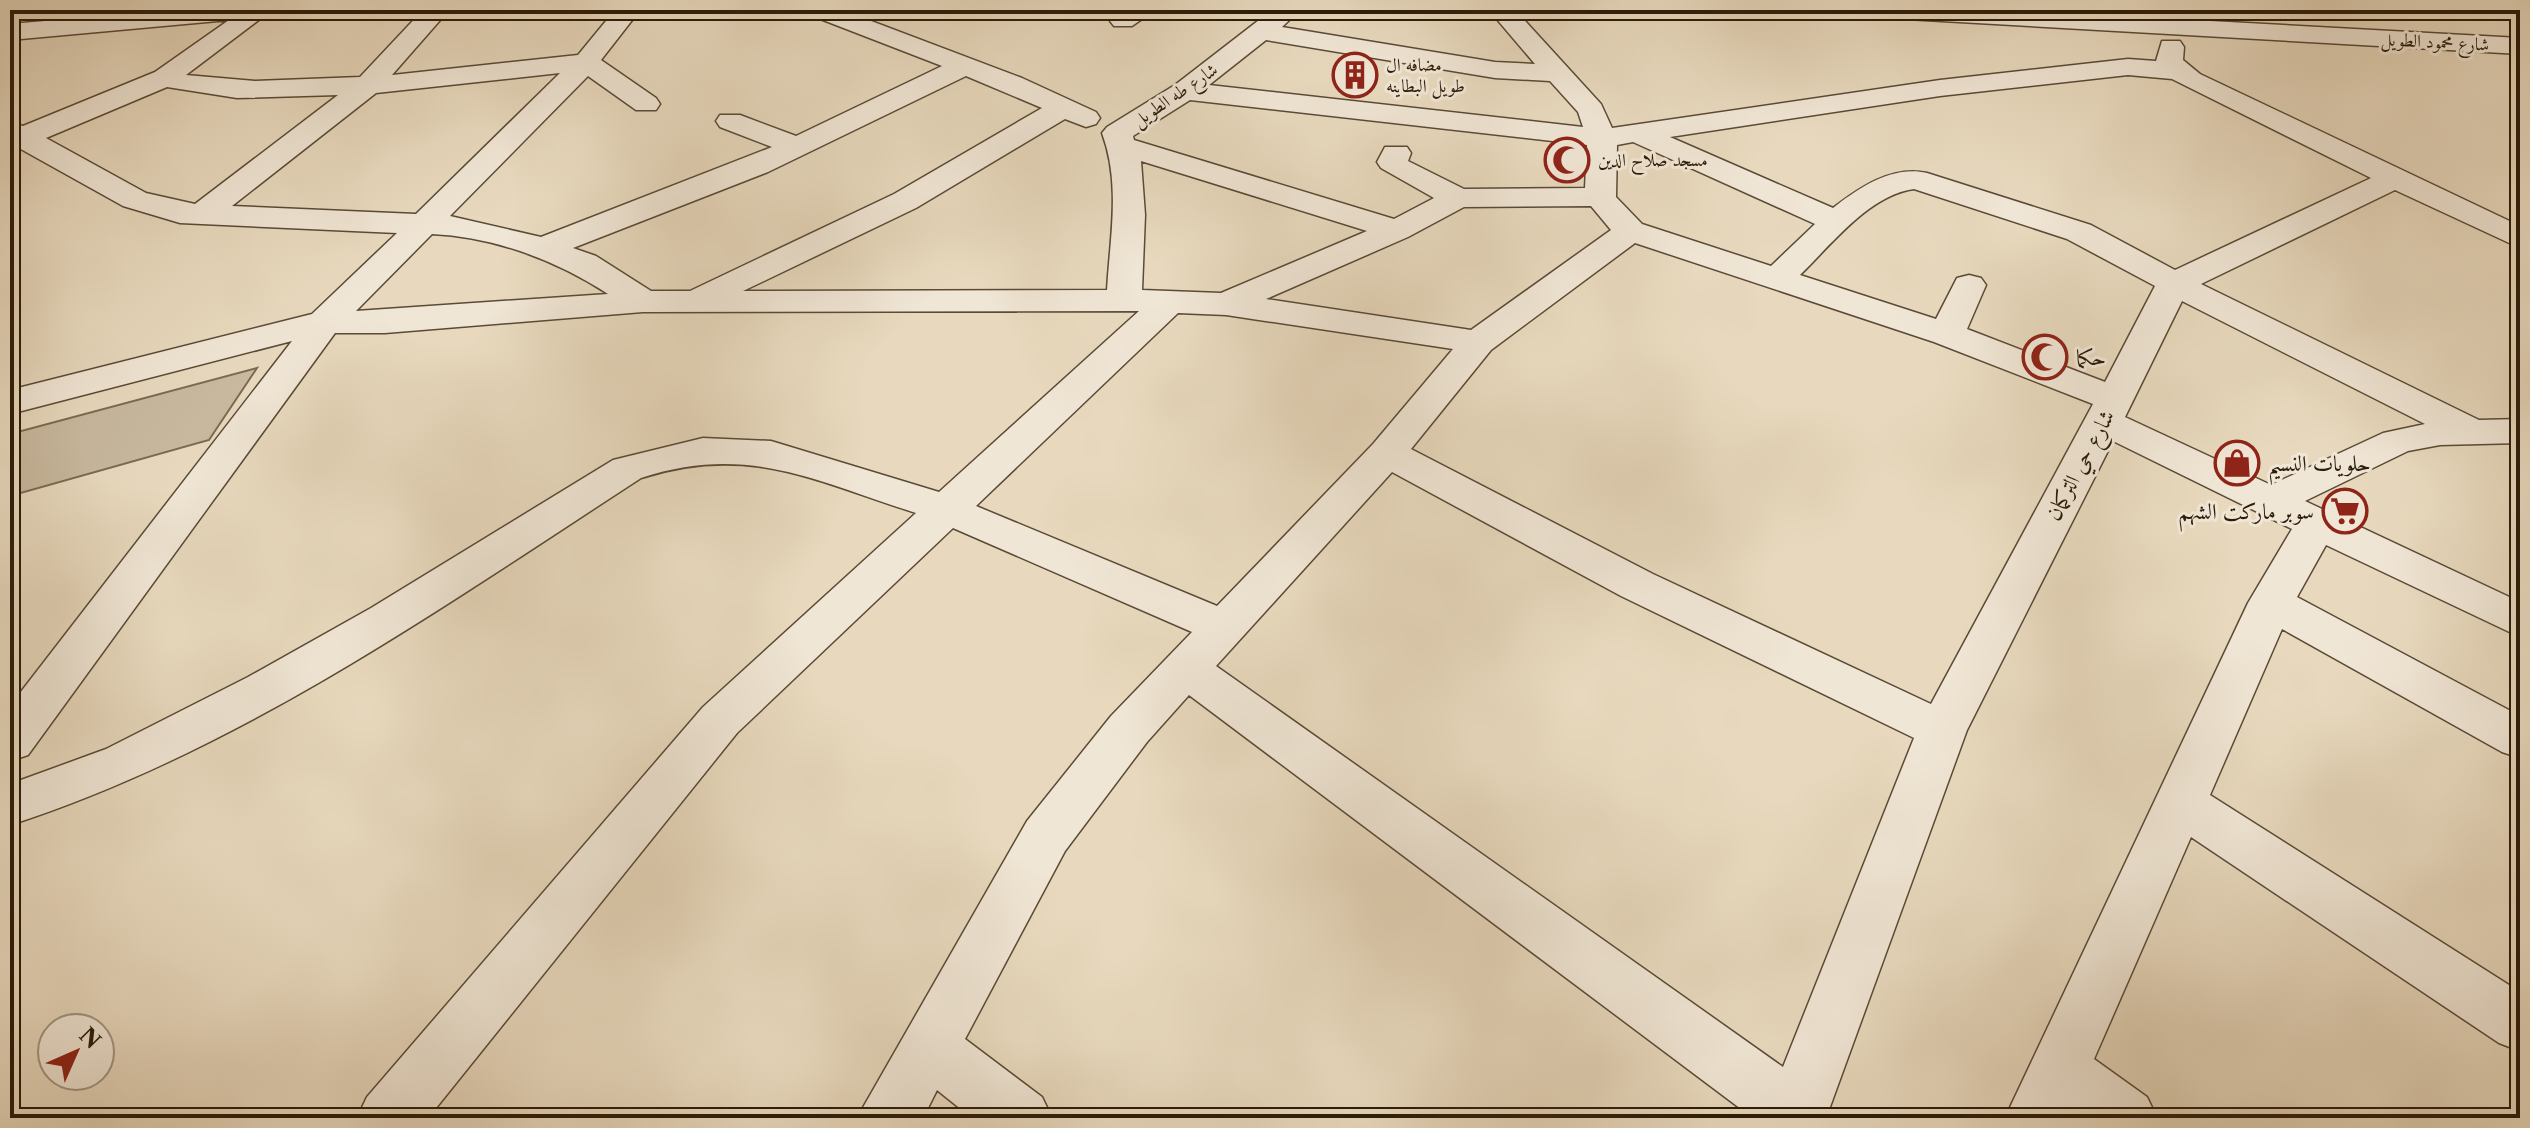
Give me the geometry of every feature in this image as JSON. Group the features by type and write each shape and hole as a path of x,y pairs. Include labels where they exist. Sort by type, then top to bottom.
{"street":[{"path":"10,34 262,10"},
{"path":"16,134 165,78 262,10"},
{"path":"202,214 367,86 437,10"},
{"path":"10,742 318,332 586,62 628,10"},
{"path":"819,10 1063,108 1120,139 1397,230"},
{"name":"شارع طه الطويل","path":"1146,301 1129,221 1120,139 1288,10"},
{"path":"1501,10 1556,73 1618,135 1837,222"},
{"name":"شارع محمود الطويل","path":"1871,10 2038,21 2187,25 2520,46"},
{"path":"1936,10 2187,25 2520,38"},
{"path":"2038,21 2110,42 2175,70 2520,238"},
{"path":"2175,70 2170,49 2187,25"},
{"path":"1263,32 1495,70 1556,73"},
{"path":"165,78 191,86 247,91 367,86 586,62 646,104"},
{"path":"543,248 731,177 964,66"},
{"path":"1185,91 1618,135 1956,86 2128,67 2175,70"},
{"path":"690,303 905,201 1063,108"},
{"path":"730,121 798,147"},
{"path":"16,134 133,202 168,211 202,214 422,227 462,226 543,248 604,274 643,302"},
{"path":"1226,304 1397,230 1458,198 1600,197 1618,135"},
{"path":"1396,153 1392,162 1395,166 1458,198"},
{"path":"2398,177 2173,284 2109,410 2295,511 2520,621"},
{"path":"1778,278 1837,222 1891,182 1916,180 2079,232 2173,284 2476,434"},
{"name":"شارع حي التركمان","path":"1600,197 1611,213 1631,231 1947,334 2109,410 1942,730 1798,1115"},
{"path":"889,1118 1046,836 1129,729 1221,626 1387,453 1478,342 1631,231"},
{"path":"1947,334 1969,285"},
{"path":"389,1118 720,720 944,508 1146,301"},
{"path":"10,402 318,332 385,322 643,302 1146,301 1226,304 1478,342"},
{"path":"10,417 318,332"},
{"path":"2125,1118 2047,1093 2182,804 2271,603 2295,511 2397,441 2440,433 2520,431"},
{"path":"10,805 137,756 231,708 406,610 627,469 668,456 703,450 771,453 944,508 1221,626"},
{"path":"1387,453 1651,592 1942,730"},
{"path":"2271,603 2520,739"},
{"path":"1185,668 1798,1115"},
{"path":"2182,804 2520,1024"},
{"path":"930,1048 1020,1118"}],"shaded area":[{"path":"257,368 209,440 10,496 10,434"}],"place":[{"name":"مضافه ال طويل البطاينه","path":"1355,75"},
{"name":"مسجد صلاح الدين","path":"1567,160"},
{"name":"حكما","path":"2045,357"},
{"name":"حلويات النسيم","path":"2237,463"},
{"name":"سوبر ماركت الشهم","path":"2345,511"}]}
